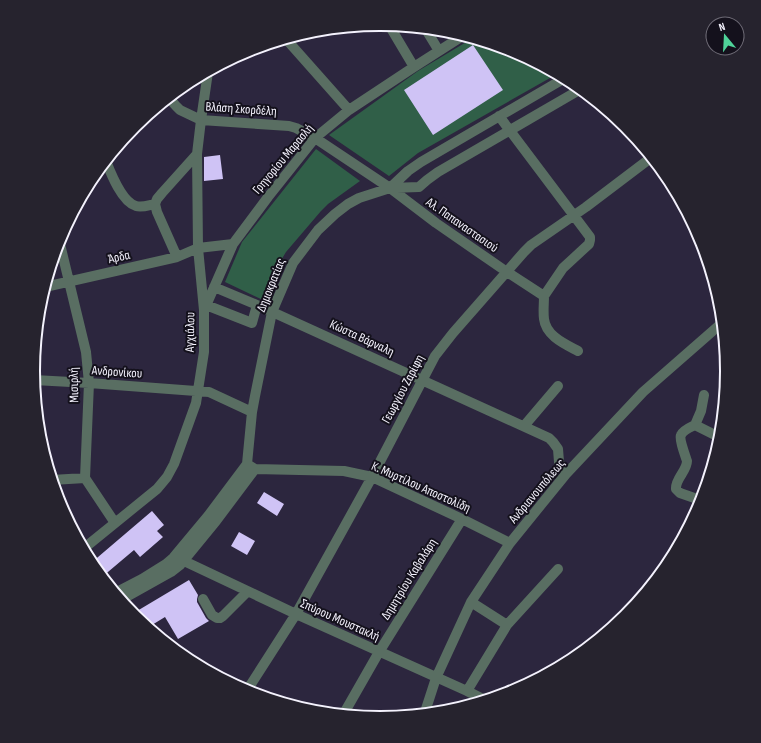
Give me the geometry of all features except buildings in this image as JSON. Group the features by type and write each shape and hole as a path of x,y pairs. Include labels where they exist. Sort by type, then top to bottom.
{"street":[{"path":"392,32 414,67"},
{"path":"429,35 439,51"},
{"name":"Γρηγορίου Μαρασλή","path":"205,307 232,244 315,138 349,110 456,40"},
{"path":"290,44 349,110"},
{"name":"Αγχιάλου","path":"88,545 157,489 167,477 174,464 196,403 204,352 205,307 198,248 197,154 207,79"},
{"name":"Δημοκρατίας","path":"390,188 408,171 421,162 559,82"},
{"name":"Δημοκρατίας","path":"251,467 252,412 272,312 294,263 318,230 335,214 359,198 390,188 419,187 438,172 576,92"},
{"name":"Βλάση Σκορδέλη","path":"172,102 180,110 201,120 289,126 315,138"},
{"path":"500,116 590,237 589,244 563,268 544,296 544,319 549,331 561,342 578,352"},
{"name":"Αλ. Παπαναστασιού","path":"315,138 390,188 436,224 544,296"},
{"path":"177,256 157,212 155,204 162,193 197,154"},
{"name":"Γεωργίου Ζαρίφη","path":"250,686 296,614 372,477 435,356 517,259 531,245 648,160"},
{"path":"108,166 116,183 130,203 137,207 155,204"},
{"name":"Άρδα","path":"51,286 177,256 198,248 232,244"},
{"name":"Μισιρλή","path":"62,252 86,352 89,383 85,478"},
{"name":"Κώστα Βάρναλη","path":"214,287 257,305 549,438 558,449 559,462 566,474"},
{"path":"205,307 252,323 257,305"},
{"name":"Ανδριανουπόλεως","path":"426,709 436,678 471,602 510,544 566,474 643,392 718,326"},
{"name":"Ανδρονίκου","path":"40,380 198,391 212,394 252,412"},
{"path":"524,426 558,386"},
{"path":"696,499 680,493 676,489 676,486 687,463 681,435 695,425 701,411 704,395"},
{"path":"695,425 715,435"},
{"path":"125,597 171,572 184,561 216,522 251,467"},
{"path":"120,591 142,579 173,558 251,467"},
{"name":"Κ. Μυρτίλου Αποστολίδη","path":"251,467 344,471 372,477 462,519 510,544"},
{"path":"58,480 85,478 115,523"},
{"name":"Δημητρίου Καβαλάρη","path":"346,710 379,652 462,519"},
{"name":"Σπύρου Μουστακλή","path":"184,561 247,592 479,697"},
{"path":"467,691 507,625 558,569"},
{"path":"203,599 212,615 220,618 247,592"},
{"path":"471,602 507,625"}],"green space":[{"path":"466,42 511,57 551,77 418,153 389,176 329,135 418,71"},
{"path":"316,149 360,181 328,204 286,252 265,301 225,282 242,242"}]}
